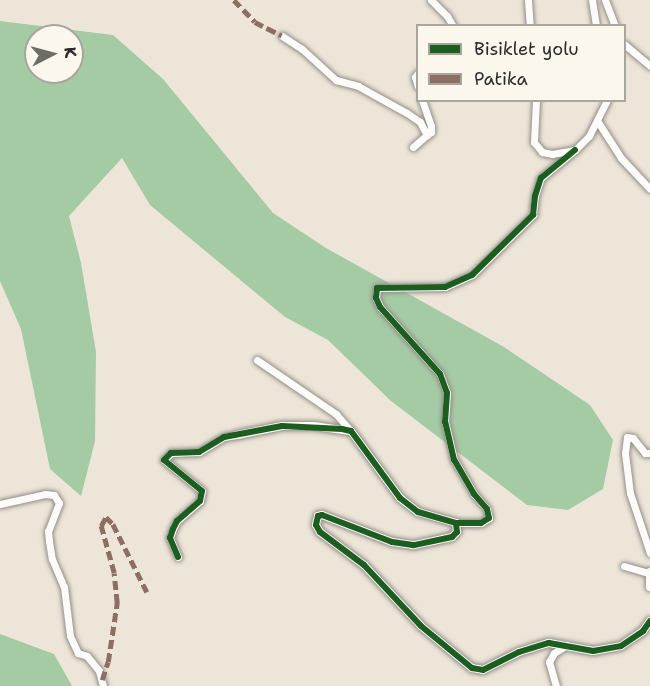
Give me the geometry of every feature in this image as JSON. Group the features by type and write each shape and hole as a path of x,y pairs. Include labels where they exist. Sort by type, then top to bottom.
{"street":[{"path":"431,0 452,24"},
{"path":"528,0 530,24"},
{"path":"592,0 596,24"},
{"path":"605,0 614,24"},
{"path":"282,36 302,49 336,80 358,86 407,113 420,122 427,135"},
{"path":"626,46 650,66"},
{"path":"413,147 431,132 423,102"},
{"path":"536,102 534,142 542,152 552,154 575,150"},
{"path":"257,360 336,414 400,498 418,512 456,523 481,523 489,518 487,509 474,494 454,460 445,422 447,393 440,374 386,315 376,298 377,288 445,287 472,275 533,215 535,196 541,178 589,136 606,102"},
{"path":"598,122 621,158 650,189"},
{"path":"178,557 170,538 173,529 177,521 200,501 202,491 164,460 171,453 199,452 224,437 282,426 314,426 351,431"},
{"path":"650,453 645,453 633,438 627,437 625,453 630,493 650,553"},
{"path":"0,504 45,494 54,495 59,503 48,531 52,559 64,587 72,646 94,663 104,684"},
{"path":"456,523 457,532 452,537 413,545 392,542 322,515 318,516 316,525 320,532 364,566 421,626 472,668 483,670 519,652 549,643 593,651 621,646 643,631 650,621"},
{"path":"624,566 649,572 650,587"},
{"path":"556,686 549,662 554,653 568,645"}],"green space":[{"path":"0,21 24,24 24,84 84,84 84,31 113,35 163,79 273,213 326,248 504,347 590,405 613,440 603,489 568,510 527,505 391,401 328,340 285,317 150,205 122,158 69,216 81,263 96,352 95,441 81,496 50,469 21,329 0,281"},
{"path":"0,634 54,654 72,686 0,686"}],"marked path":[{"path":"234,0 255,22 282,36"},
{"path":"102,680 108,662 117,603 114,573 101,526 106,517 113,524 147,592"}],"cycle path":[{"path":"456,523 481,523 489,518 487,509 474,494 454,460 445,422 447,393 440,374 380,307 376,298 377,288 445,287 472,275 533,215 535,196 541,178 575,150"},
{"path":"178,557 170,538 173,529 177,521 200,501 202,491 164,460 171,453 199,452 224,437 282,426 342,429 351,431 400,498 418,512 456,523 457,532 452,537 413,545 392,542 322,515 318,516 316,525 320,532 364,565 421,626 472,668 483,670 519,652 549,643 593,651 621,646 643,631 650,621"}]}
